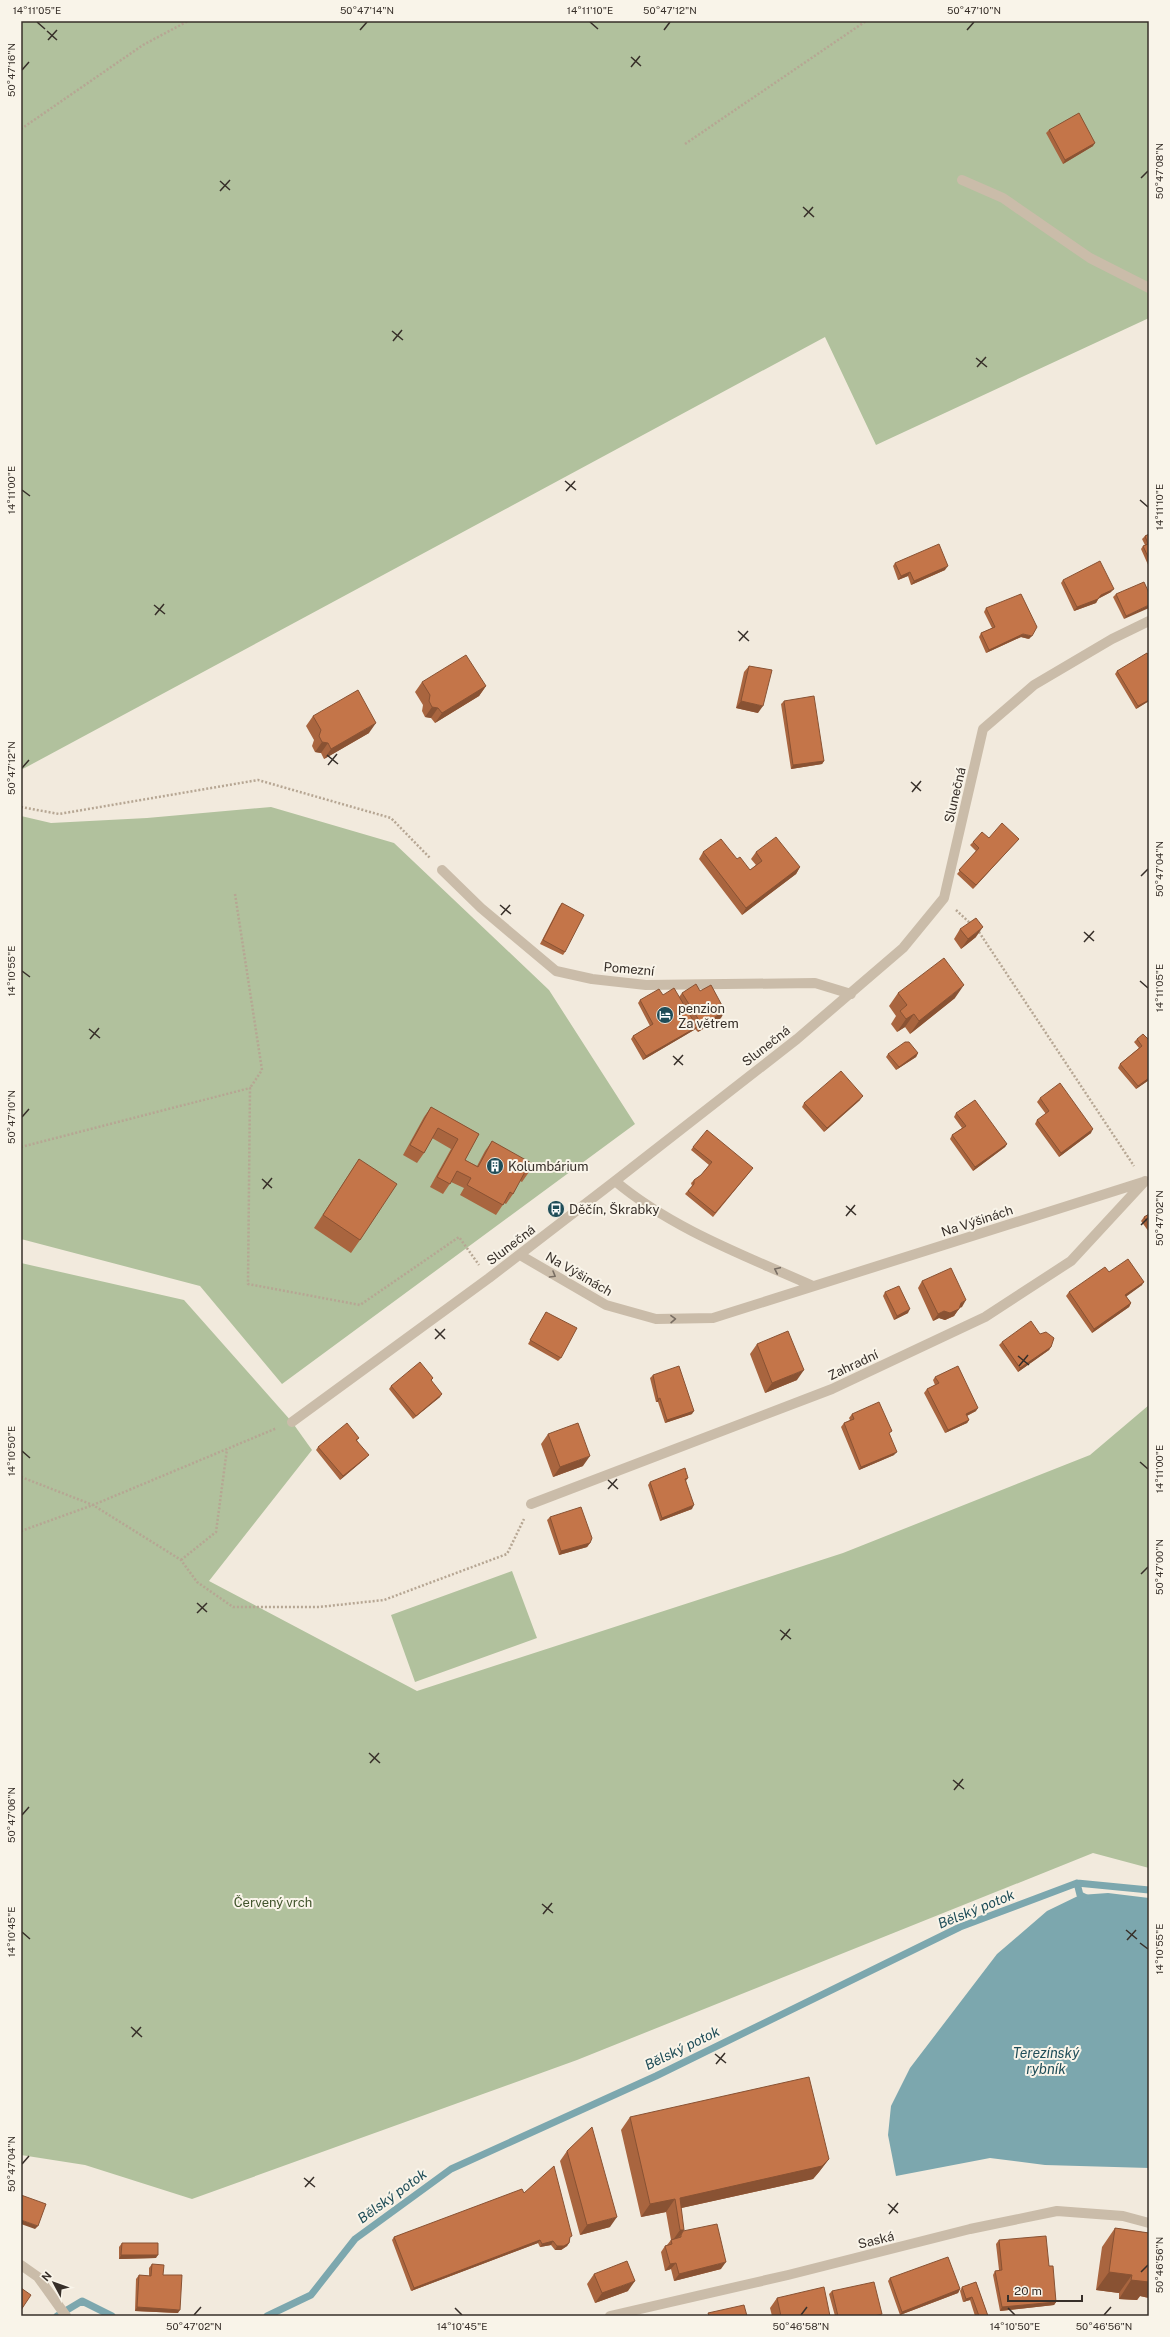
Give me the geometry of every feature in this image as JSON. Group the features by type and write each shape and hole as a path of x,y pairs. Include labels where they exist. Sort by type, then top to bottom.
{"street":[{"path":"962,180 1003,198 1090,258 1149,288"},
{"name":"Slunečná","path":"292,1422 520,1255 851,994 903,948 944,898 983,729 1034,685 1112,639 1149,621"},
{"name":"Pomezní","path":"442,870 481,908 556,971 592,979 646,986 815,983 851,994"},
{"name":"Na Výšinách","path":"520,1255 606,1306 656,1319 713,1318 1147,1180"},
{"name":"Zahradní","path":"531,1504 832,1389 985,1317 1071,1261 1147,1180"},
{"path":"615,1181 639,1202 701,1235 813,1286"},
{"name":"Saská","path":"610,2316 788,2275 970,2229 1057,2211 1124,2216 1149,2223"},
{"path":"21,2266 38,2278 66,2316"}],"path":[{"path":"21,129 143,45 188,21"},
{"path":"685,144 866,21"},
{"path":"21,807 59,814 258,780 391,818 442,870"},
{"path":"235,894 262,1070 250,1088 248,1284 360,1305 460,1238 489,1278"},
{"path":"944,898 975,927 1147,1180"},
{"path":"21,1147 250,1088"},
{"path":"21,1531 93,1505 292,1422"},
{"path":"181,1560 216,1532 227,1449"},
{"path":"21,1478 93,1505 181,1560 197,1582 233,1607 319,1607 384,1600 507,1554 531,1504"}],"green space":[{"path":"21,21 1149,21 1149,318 876,445 825,337 21,770"},
{"path":"271,807 394,843 549,990 635,1124 282,1384 200,1286 21,1239 21,816 51,823 147,818"},
{"name":"Červený vrch","path":"21,1263 184,1300 292,1422 312,1450 209,1581 417,1691 843,1553 1090,1455 1149,1405 1149,1868 1093,1853 577,2060 192,2199 85,2165 21,2155"},
{"path":"512,1571 537,1638 415,1682 391,1615"}],"water":[{"name":"Terezínský rybník","path":"1108,1893 1149,1898 1149,2168 1045,2165 990,2158 896,2176 888,2135 891,2106 910,2068 997,1954 1047,1911 1080,1895"}],"building":[{"path":"1079,113 1095,143 1065,160 1049,130"},
{"path":"1149,534 1149,559 1143,546 1148,544 1145,536"},
{"path":"939,544 948,566 914,581 910,572 901,576 895,563"},
{"path":"1100,561 1114,589 1101,595 1098,599 1077,607 1063,580"},
{"path":"1144,582 1149,593 1149,605 1126,616 1116,594"},
{"path":"1021,594 1037,627 1032,636 1023,634 989,650 981,633 995,627 986,608"},
{"path":"1147,653 1149,656 1149,700 1138,706 1117,671"},
{"path":"466,655 486,686 442,713 438,708 432,707 429,701 430,695 422,682"},
{"path":"749,666 772,670 763,706 741,701"},
{"path":"358,690 376,723 331,749 328,743 322,742 319,736 321,730 313,716"},
{"path":"814,696 824,761 793,765 784,701"},
{"path":"1002,823 1019,839 976,885 959,870 979,848 973,842 982,832 989,838"},
{"path":"776,837 800,867 746,908 703,852 721,839 737,859 740,857 750,870 762,861 756,852"},
{"path":"562,903 584,915 565,952 543,940"},
{"path":"976,918 983,927 968,939 960,929"},
{"path":"944,958 964,985 919,1021 914,1014 906,1019 900,1011 907,1005 898,993"},
{"path":"696,984 700,991 711,985 725,1011 702,1025 682,993"},
{"name":"penzion Za větrem","path":"674,988 697,1027 646,1056 633,1036 653,1024 640,1000 659,989 663,995"},
{"path":"1143,1034 1149,1040 1149,1078 1138,1086 1120,1064 1142,1046 1137,1039"},
{"path":"905,1042 909,1042 918,1053 899,1067 888,1054"},
{"path":"841,1071 863,1096 827,1128 804,1103"},
{"path":"1060,1083 1093,1129 1061,1153 1037,1120 1049,1111 1040,1098"},
{"path":"975,1100 1007,1144 975,1167 952,1135 966,1126 956,1113"},
{"name":"Kolumbárium","path":"431,1107 479,1134 465,1160 478,1167 492,1141 533,1164 529,1172 526,1170 513,1194 510,1192 503,1205 467,1185 471,1178 457,1171 450,1184 437,1177 458,1139 438,1128 424,1153 410,1145"},
{"path":"707,1130 753,1168 715,1213 688,1191 694,1184 694,1180 701,1175 712,1162 693,1147"},
{"path":"359,1159 397,1184 360,1240 323,1215"},
{"path":"1149,1214 1149,1225 1144,1217"},
{"path":"1128,1259 1144,1282 1125,1295 1131,1303 1094,1329 1069,1292 1105,1267 1109,1272"},
{"path":"951,1268 966,1300 961,1303 959,1309 950,1313 944,1311 938,1314 922,1281"},
{"path":"899,1286 910,1309 897,1316 885,1292"},
{"path":"546,1312 577,1328 561,1358 530,1340"},
{"path":"1031,1321 1040,1334 1046,1332 1054,1338 1051,1347 1020,1368 1002,1342"},
{"path":"788,1331 804,1370 772,1383 757,1344"},
{"path":"420,1362 433,1378 431,1380 442,1394 416,1416 391,1386"},
{"path":"679,1366 694,1411 667,1420 660,1398 658,1399 653,1375"},
{"path":"958,1366 978,1408 966,1414 969,1420 948,1430 927,1389 939,1383 935,1377"},
{"path":"879,1402 892,1431 889,1433 897,1452 861,1467 844,1423 854,1419 852,1414"},
{"path":"347,1423 359,1438 356,1440 369,1455 343,1476 318,1447"},
{"path":"578,1423 590,1456 560,1467 548,1434"},
{"path":"685,1468 688,1478 685,1479 694,1505 662,1518 650,1482"},
{"path":"581,1507 592,1538 590,1543 561,1551 550,1517"},
{"path":"809,2077 829,2159 822,2166 680,2198 684,2230 680,2230 675,2199 650,2204 630,2117"},
{"path":"592,2127 617,2217 587,2225 567,2151"},
{"path":"554,2166 572,2236 570,2237 569,2243 564,2246 557,2246 553,2241 542,2244 540,2240 414,2288 394,2237 522,2189 524,2193"},
{"path":"21,2195 46,2204 38,2226 21,2220"},
{"path":"717,2224 726,2262 679,2274 676,2263 670,2264 665,2246 672,2244 671,2240 681,2237 683,2231"},
{"path":"1115,2228 1149,2233 1149,2282 1131,2280 1132,2275 1109,2272"},
{"path":"1046,2236 1049,2266 1053,2266 1056,2302 1002,2307 995,2271 1002,2270 999,2240"},
{"path":"122,2243 158,2243 158,2255 121,2255"},
{"path":"948,2257 960,2289 902,2312 890,2278"},
{"path":"627,2261 635,2281 602,2293 594,2274"},
{"path":"152,2264 164,2265 163,2275 182,2275 180,2310 137,2307 139,2275 151,2276"},
{"path":"874,2282 882,2314 874,2316 838,2316 832,2291"},
{"path":"976,2282 988,2316 979,2316 972,2297 966,2299 962,2287"},
{"path":"824,2287 830,2316 781,2316 777,2298"},
{"path":"21,2288 31,2295 21,2310"},
{"path":"744,2305 747,2316 709,2316 708,2313"}],"waterway":[{"path":"1077,1883 1080,1895 1088,1899"},
{"name":"Bělský potok","path":"267,2316 311,2295 355,2239 451,2169 656,2076 960,1927 1077,1883 1149,1890"},
{"name":"Bělský potok","path":"57,2316 82,2301 112,2316"}],"place":[{"name":"penzion Za větrem","path":"665,1015"},
{"name":"Kolumbárium","path":"495,1166"},
{"name":"Děčín, Škrabky","path":"556,1209"}]}
